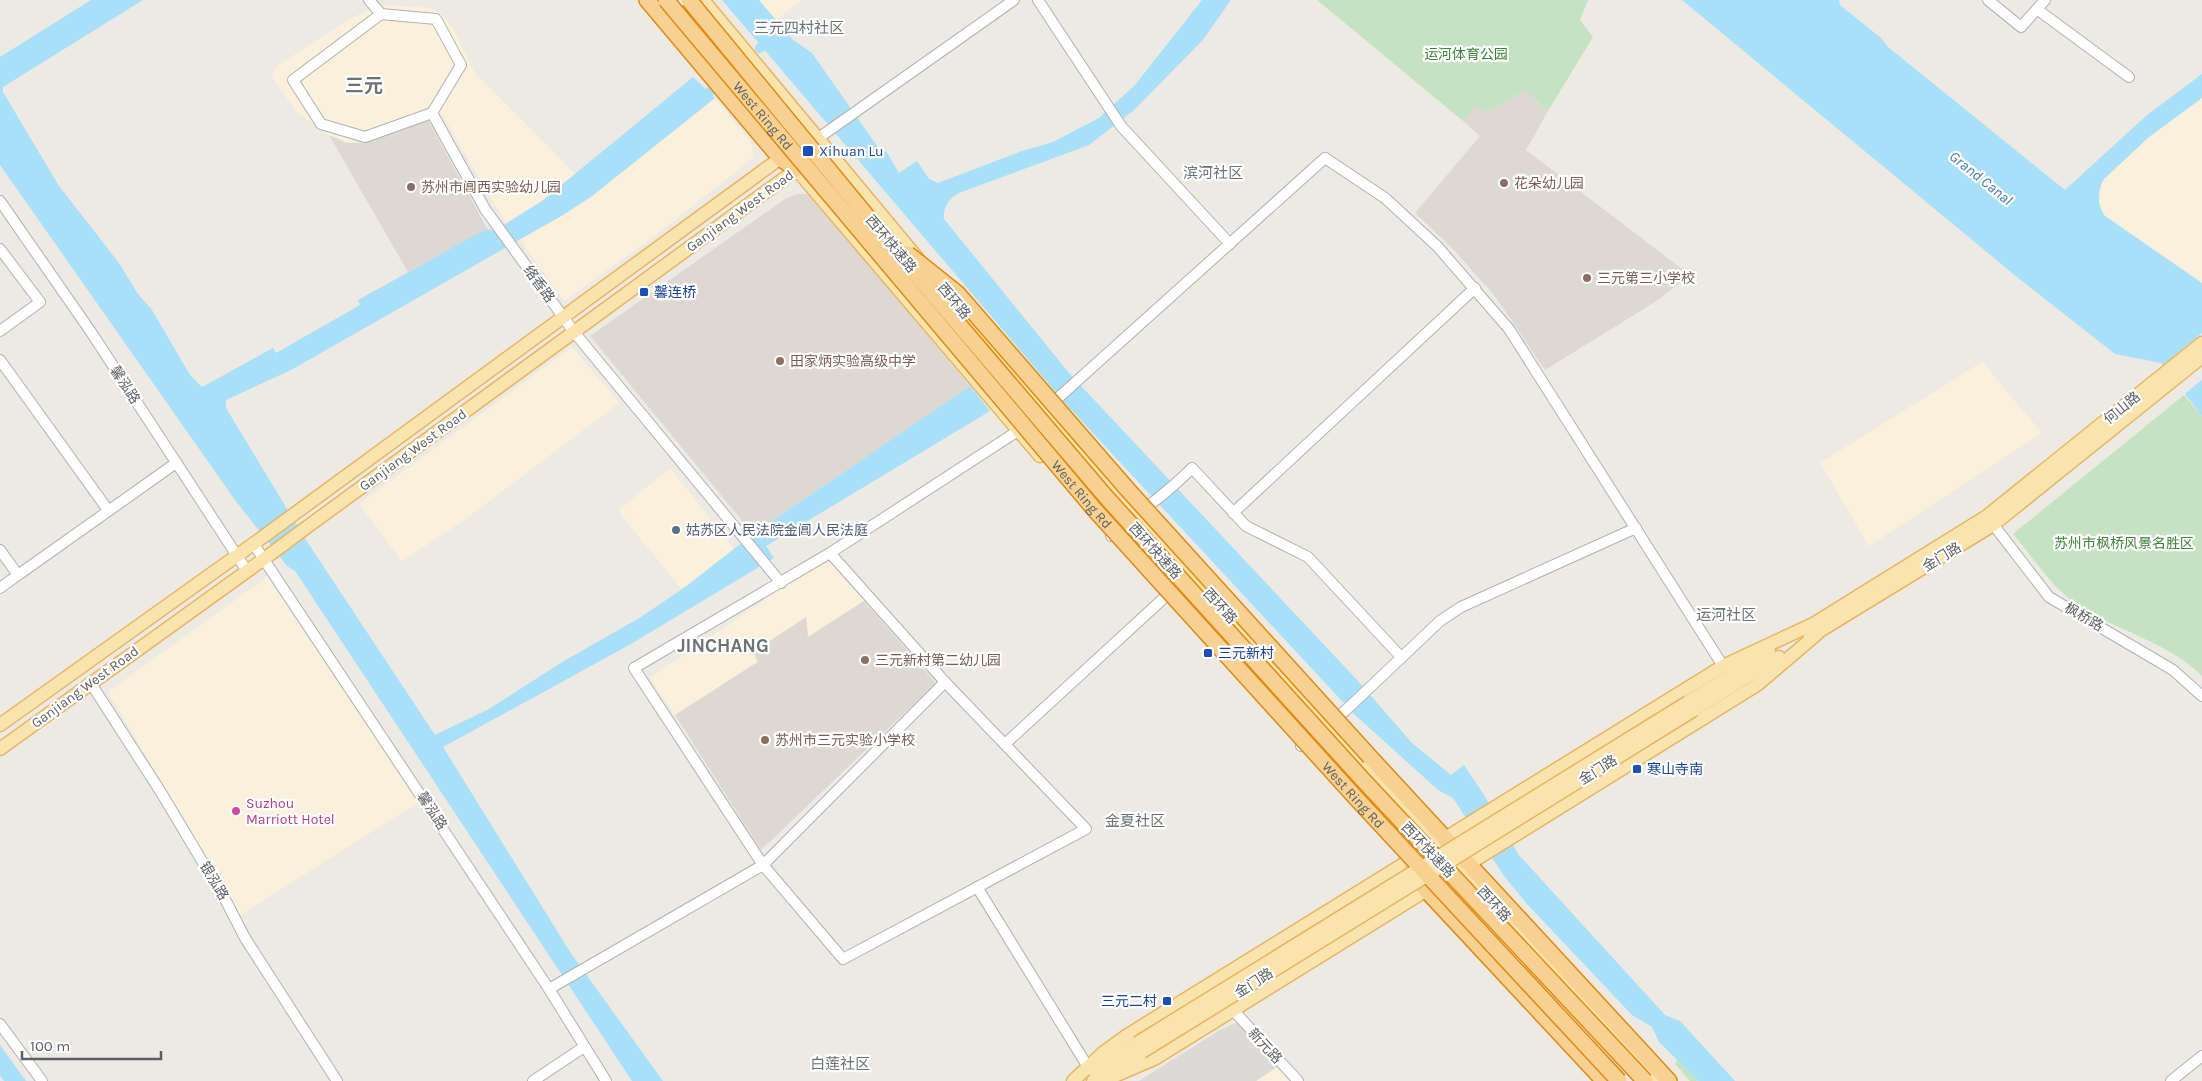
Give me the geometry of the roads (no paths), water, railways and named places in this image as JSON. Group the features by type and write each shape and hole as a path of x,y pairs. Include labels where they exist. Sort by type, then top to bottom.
{"highway":[{"path":"647,0 782,157 796,169"},
{"name":"West Ring Rd","path":"666,0 1094,509 1356,798 1619,1081"},
{"name":"西环快速路","path":"689,0 880,232 1107,498 1364,781 1645,1081"},
{"path":"880,232 957,293 1128,490 1370,757 1442,841 1670,1081"},
{"path":"1407,863 1428,889 1604,1081"}],"main road":[{"path":"654,0 782,157 809,159 904,274 954,300"},
{"name":"西环路","path":"703,0 818,140 1137,514 1328,723 1442,841"},
{"path":"710,67 736,70 797,145"},
{"name":"Ganjiang West Road","path":"0,726 255,543 797,145 818,140"},
{"name":"Ganjiang West Road","path":"0,749 90,682 247,571 796,169 809,159 818,140"},
{"path":"796,169 1110,537 1407,863"},
{"name":"何山路","path":"2046,476 2202,343"},
{"name":"何山路","path":"2046,476 2202,357"},
{"path":"489,371 500,386"},
{"name":"金门路","path":"1140,1047 1990,520 2046,476"},
{"path":"1074,1081 1126,1036 1723,666 1814,629"},
{"path":"1103,1081 1156,1058 1756,685 1814,629"},
{"name":"西环路","path":"1465,866 1658,1081"},
{"path":"1428,889 1609,1081"},
{"path":"1074,1081 1140,1047"},
{"path":"1093,1081 1140,1047"}],"street":[{"path":"369,0 381,14"},
{"path":"818,140 856,111 1014,0"},
{"path":"1038,0 1121,126 1230,244"},
{"path":"1988,0 2021,27 2045,0"},
{"path":"2038,10 2129,77"},
{"path":"381,14 436,19 461,65 432,113 365,137 321,124 293,80 381,14"},
{"name":"络香路","path":"432,113 485,208 574,332 781,582"},
{"path":"830,553 945,682 1086,829 843,959 763,865 634,668 830,553 1019,431 1058,399 1325,158 1385,198 1437,246 1509,329 1723,666"},
{"name":"馨泓路","path":"0,201 91,332 247,571"},
{"path":"0,249 40,302 0,331"},
{"path":"1233,513 1475,288"},
{"path":"0,360 108,510"},
{"path":"0,588 176,463"},
{"path":"1110,537 1137,514 1156,502 1192,468 1246,526 1308,557 1401,657"},
{"name":"枫桥路","path":"1990,520 2049,597 2173,670 2202,696"},
{"path":"1301,746 1346,710 1440,621 1461,607 1636,528"},
{"name":"馨泓路","path":"255,543 553,986 584,1047 606,1081"},
{"path":"0,550 18,574"},
{"path":"1004,744 1164,597"},
{"name":"银泓路","path":"90,682 162,794 227,903 245,938 337,1081"},
{"path":"553,986 763,865 945,682"},
{"path":"977,887 1088,1067"},
{"name":"新元路","path":"1233,1010 1298,1081"},
{"path":"0,1024 42,1081"},
{"path":"533,1081 584,1047"},
{"path":"2171,1081 2202,1056"}],"water":[{"path":"91,0 143,0 3,87 3,92 59,186 119,263 138,294 152,310 190,375 202,387 273,348 276,353 360,305 358,300 481,232 490,229 494,231 542,201 693,77 715,98 592,196 563,215 291,370 226,400 226,408 304,537 435,735 489,709 564,661 641,617 688,585 753,534 970,386 990,411 766,546 774,558 631,644 443,747 572,955 663,1081 632,1081 295,571 287,566 235,500 0,165 0,57"},
{"path":"722,0 759,0 792,39 812,53 882,153 886,151 899,173 917,161 929,179 938,183 1019,152 1053,142 1099,118 1135,85 1202,0 1231,0 1202,41 1133,111 1089,145 959,193 947,203 944,219 1069,373 1358,681 1412,743 1451,775 1464,765 1484,795 1518,854 1665,1015 1680,1021 1735,1081 1699,1081 1659,1042 1652,1027 1632,1015 1527,904 1504,876 1453,798 1438,790 1354,714 1065,403"},
{"name":"Grand Canal","path":"1682,0 1839,0 1840,5 1881,38 1888,47 2065,190 2147,115 2202,74 2202,98 2149,137 2104,179 2100,188 2099,198 2100,208 2105,216 2202,283 2202,416 2161,363 2115,354 2017,277"},
{"path":"0,1045 26,1081 4,1081 0,1075"}],"waterway":[{"path":"709,93 712,90"}],"place":[{"name":"Xihuan Lu","path":"808,151"},
{"name":"花朵幼儿园","path":"1504,183"},
{"name":"苏州市阊西实验幼儿园","path":"411,187"},
{"name":"三元第三小学校","path":"1587,278"},
{"name":"馨连桥","path":"644,292"},
{"name":"田家炳实验高级中学","path":"780,361"},
{"name":"姑苏区人民法院金阊人民法庭","path":"676,530"},
{"name":"三元新村","path":"1208,653"},
{"name":"三元新村第二幼儿园","path":"865,660"},
{"name":"苏州市三元实验小学校","path":"765,740"},
{"name":"寒山寺南","path":"1637,769"},
{"name":"Suzhou Marriott Hotel","path":"236,811"},
{"name":"三元二村","path":"1167,1001"}],"district":[{"name":"三元四村社区","path":"799,28"},
{"name":"三元","path":"364,86"},
{"name":"滨河社区","path":"1213,173"},
{"name":"运河社区","path":"1726,615"},
{"name":"JINCHANG","path":"723,646"},
{"name":"金夏社区","path":"1135,821"},
{"name":"白莲社区","path":"840,1064"}],"park label":[{"name":"运河体育公园","path":"1466,54"},
{"name":"苏州市枫桥风景名胜区","path":"2124,543"}]}
